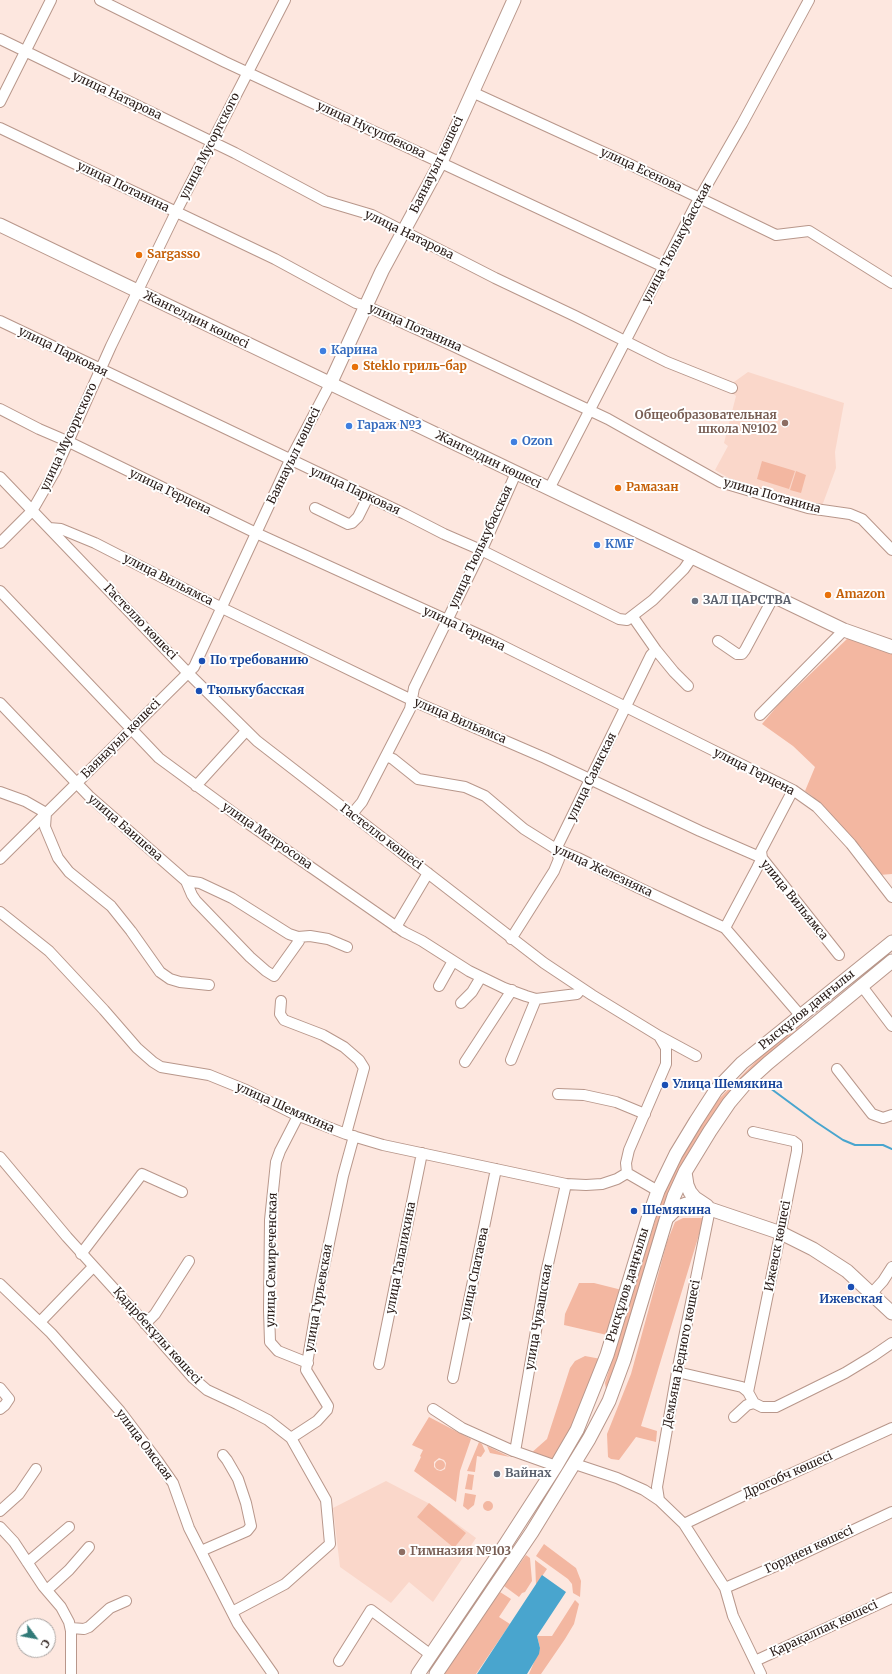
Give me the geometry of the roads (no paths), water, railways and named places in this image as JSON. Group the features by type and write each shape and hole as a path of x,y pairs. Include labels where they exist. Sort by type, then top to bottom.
{"main road":[{"name":"Баянауыл көшесі","path":"330,384 382,271 441,162 514,0"},
{"name":"Жангелдин көшесі","path":"0,226 549,489 693,556 844,630 892,647"},
{"name":"Рысқұлов даңғылы","path":"418,1674 519,1523 556,1466 577,1430 612,1340 648,1219 658,1191 676,1154 716,1090 742,1063 892,942"},
{"path":"841,1001 838,994 839,992 873,965 874,963 871,959"},
{"name":"Рысқұлов даңғылы","path":"436,1674 532,1532 589,1439 608,1401 624,1360 666,1220 686,1172 729,1104 746,1084 789,1044 892,961"},
{"path":"686,1172 687,1185 690,1192 694,1198 710,1209"},
{"path":"666,1220 678,1207 686,1204 710,1209 781,1233 813,1249 848,1271 892,1313"},
{"path":"592,1394 608,1401"},
{"path":"519,1523 532,1532"},
{"path":"432,1674 429,1670 463,1619 460,1613"}],"street":[{"path":"0,102 52,0"},
{"name":"улица Нусупбекова","path":"100,0 225,62 664,267"},
{"name":"улица Мусоргского","path":"0,543 32,511 54,471 100,370 176,212 285,0"},
{"name":"улица Тюлькубасская","path":"549,489 700,198 750,110 809,0"},
{"name":"улица Натарова","path":"0,39 212,141 262,166 288,182 325,201 372,215 403,232 667,362 732,388"},
{"name":"улица Есенова","path":"472,92 776,235 809,231 892,284"},
{"name":"улица Потанина","path":"0,128 275,259 356,303 366,306 590,410 720,482 808,508 850,514 862,519 892,550"},
{"name":"улица Парковая","path":"0,322 444,534 481,550 619,619 627,620 633,616"},
{"name":"Баянауыл көшесі","path":"0,859 188,673 199,659 290,460 330,384"},
{"name":"улица Герцена","path":"0,409 256,533 491,640 625,708 794,790 817,807 851,844 892,897"},
{"name":"улица Тюлькубасская","path":"352,814 362,802 410,709 414,688 481,550 516,473"},
{"name":"Гастелло көшесі","path":"0,477 188,673 257,742 352,814 511,939 581,989 696,1056"},
{"path":"315,508 348,524 352,524 358,517 368,497"},
{"name":"улица Вильямса","path":"49,528 61,529 95,543 222,608 412,700 545,758 762,858 839,955"},
{"path":"688,686 656,650 633,616 653,600 676,577 693,556"},
{"name":"улица Матросова","path":"0,591 159,758 196,786 396,926 481,977 536,999 576,994 581,989"},
{"path":"718,641 737,654 742,654 774,596"},
{"path":"760,715 844,630"},
{"name":"улица Саянская","path":"511,939 554,871 559,859 556,850 651,655 656,650"},
{"name":"улица Баишева","path":"0,703 76,784 134,837 186,881 196,901 250,957 274,976 299,941 298,937"},
{"path":"196,786 246,731"},
{"name":"улица Железняка","path":"386,756 418,779 465,787 485,796 524,829 556,850 578,858 726,928 800,1015"},
{"path":"726,928 762,858 761,851 794,790"},
{"path":"0,792 25,801 46,813 45,827 58,858 69,872 111,906 160,972 170,980 209,985"},
{"path":"396,926 428,873"},
{"name":"улица Баишева","path":"186,881 200,883 232,898 289,934 298,937 310,936 328,939 347,947"},
{"name":"улица Шемякина","path":"0,912 48,951 138,1048 153,1062 162,1067 209,1075 246,1090 298,1116 383,1145 566,1184 602,1184 617,1179 627,1173"},
{"path":"439,986 453,961"},
{"path":"461,1003 472,992 481,977"},
{"path":"861,985 892,1026"},
{"path":"466,1062 512,990"},
{"path":"511,1060 536,999"},
{"name":"улица Гурьевская","path":"281,1001 280,1014 284,1020 323,1035 344,1046 359,1060 364,1068 320,1286 306,1370 328,1406 327,1410 317,1421 291,1438"},
{"path":"658,1191 627,1173 626,1163 629,1150 666,1064 666,1048 660,1036"},
{"path":"837,1069 872,1114 883,1118 892,1115"},
{"path":"558,1094 584,1095 616,1102 645,1114"},
{"name":"улица Семиреченская","path":"298,1116 276,1162 270,1220 270,1342 278,1351 308,1363"},
{"name":"Ижевск көшесі","path":"748,1392 797,1151 797,1144 793,1141 753,1132"},
{"name":"улица Талалихина","path":"379,1364 422,1153"},
{"name":"Қадірбекұлы көшесі","path":"0,1157 81,1254 193,1378 216,1396 237,1404 268,1420 291,1438 326,1500 330,1544 285,1584 232,1612"},
{"name":"улица Спатаева","path":"453,1378 496,1169"},
{"path":"81,1254 142,1174 182,1192"},
{"name":"улица Чувашская","path":"513,1451 516,1446 546,1273 566,1184"},
{"name":"Демьяна Бедного көшесі","path":"659,1500 657,1487 677,1372 710,1209"},
{"path":"145,1324 155,1314 189,1261"},
{"path":"40,1322 93,1266"},
{"path":"872,1293 883,1281 892,1267"},
{"name":"улица Омская","path":"0,1284 40,1322 120,1411 157,1460 173,1483 189,1528 238,1624 273,1674"},
{"path":"677,1372 742,1387 748,1392 754,1403 762,1407 776,1407 845,1373 892,1343"},
{"path":"0,1388 9,1399 5,1405 0,1408"},
{"path":"734,1417 747,1406 754,1403"},
{"path":"433,1409 462,1428 513,1451 556,1466"},
{"name":"Дрогобч көшесі","path":"684,1524 892,1428"},
{"path":"201,1551 247,1531 251,1526 246,1503 238,1479 223,1455"},
{"path":"575,1464 630,1483 644,1490 659,1500 684,1524 725,1588 733,1616 761,1674"},
{"path":"0,1511 19,1494 36,1469"},
{"name":"Горднен көшесі","path":"725,1588 892,1512"},
{"path":"0,1527 14,1542 47,1590 61,1607 69,1622 71,1628 71,1674"},
{"path":"27,1562 69,1527"},
{"path":"47,1590 69,1570 89,1547"},
{"name":"Қарақалпақ көшесі","path":"755,1661 892,1598"},
{"path":"71,1628 84,1629 89,1627 110,1608 126,1602"},
{"path":"339,1661 371,1610 431,1655"}],"water":[{"path":"542,1575 566,1592 537,1636 540,1648 539,1654 527,1674 477,1674"}],"waterway":[{"path":"770,1088 843,1140 855,1145 883,1145 892,1149"}],"place":[{"name":"Sargasso","path":"139,255"},
{"name":"Карина","path":"323,351"},
{"name":"Steklo гриль-бар","path":"355,367"},
{"name":"Общеобразовательная школа №102","path":"785,423"},
{"name":"Гараж №3","path":"349,426"},
{"name":"Ozon","path":"514,442"},
{"name":"Рамазан","path":"618,488"},
{"name":"KMF","path":"597,545"},
{"name":"Amazon","path":"828,595"},
{"name":"ЗАЛ ЦАРСТВА","path":"695,601"},
{"name":"По требованию","path":"202,661"},
{"name":"Тюлькубасская","path":"199,691"},
{"name":"Улица Шемякина","path":"665,1085"},
{"name":"Шемякина","path":"634,1211"},
{"name":"Ижевская","path":"851,1287"},
{"name":"Вайнах","path":"497,1474"},
{"name":"Гимназия №103","path":"402,1552"}]}
